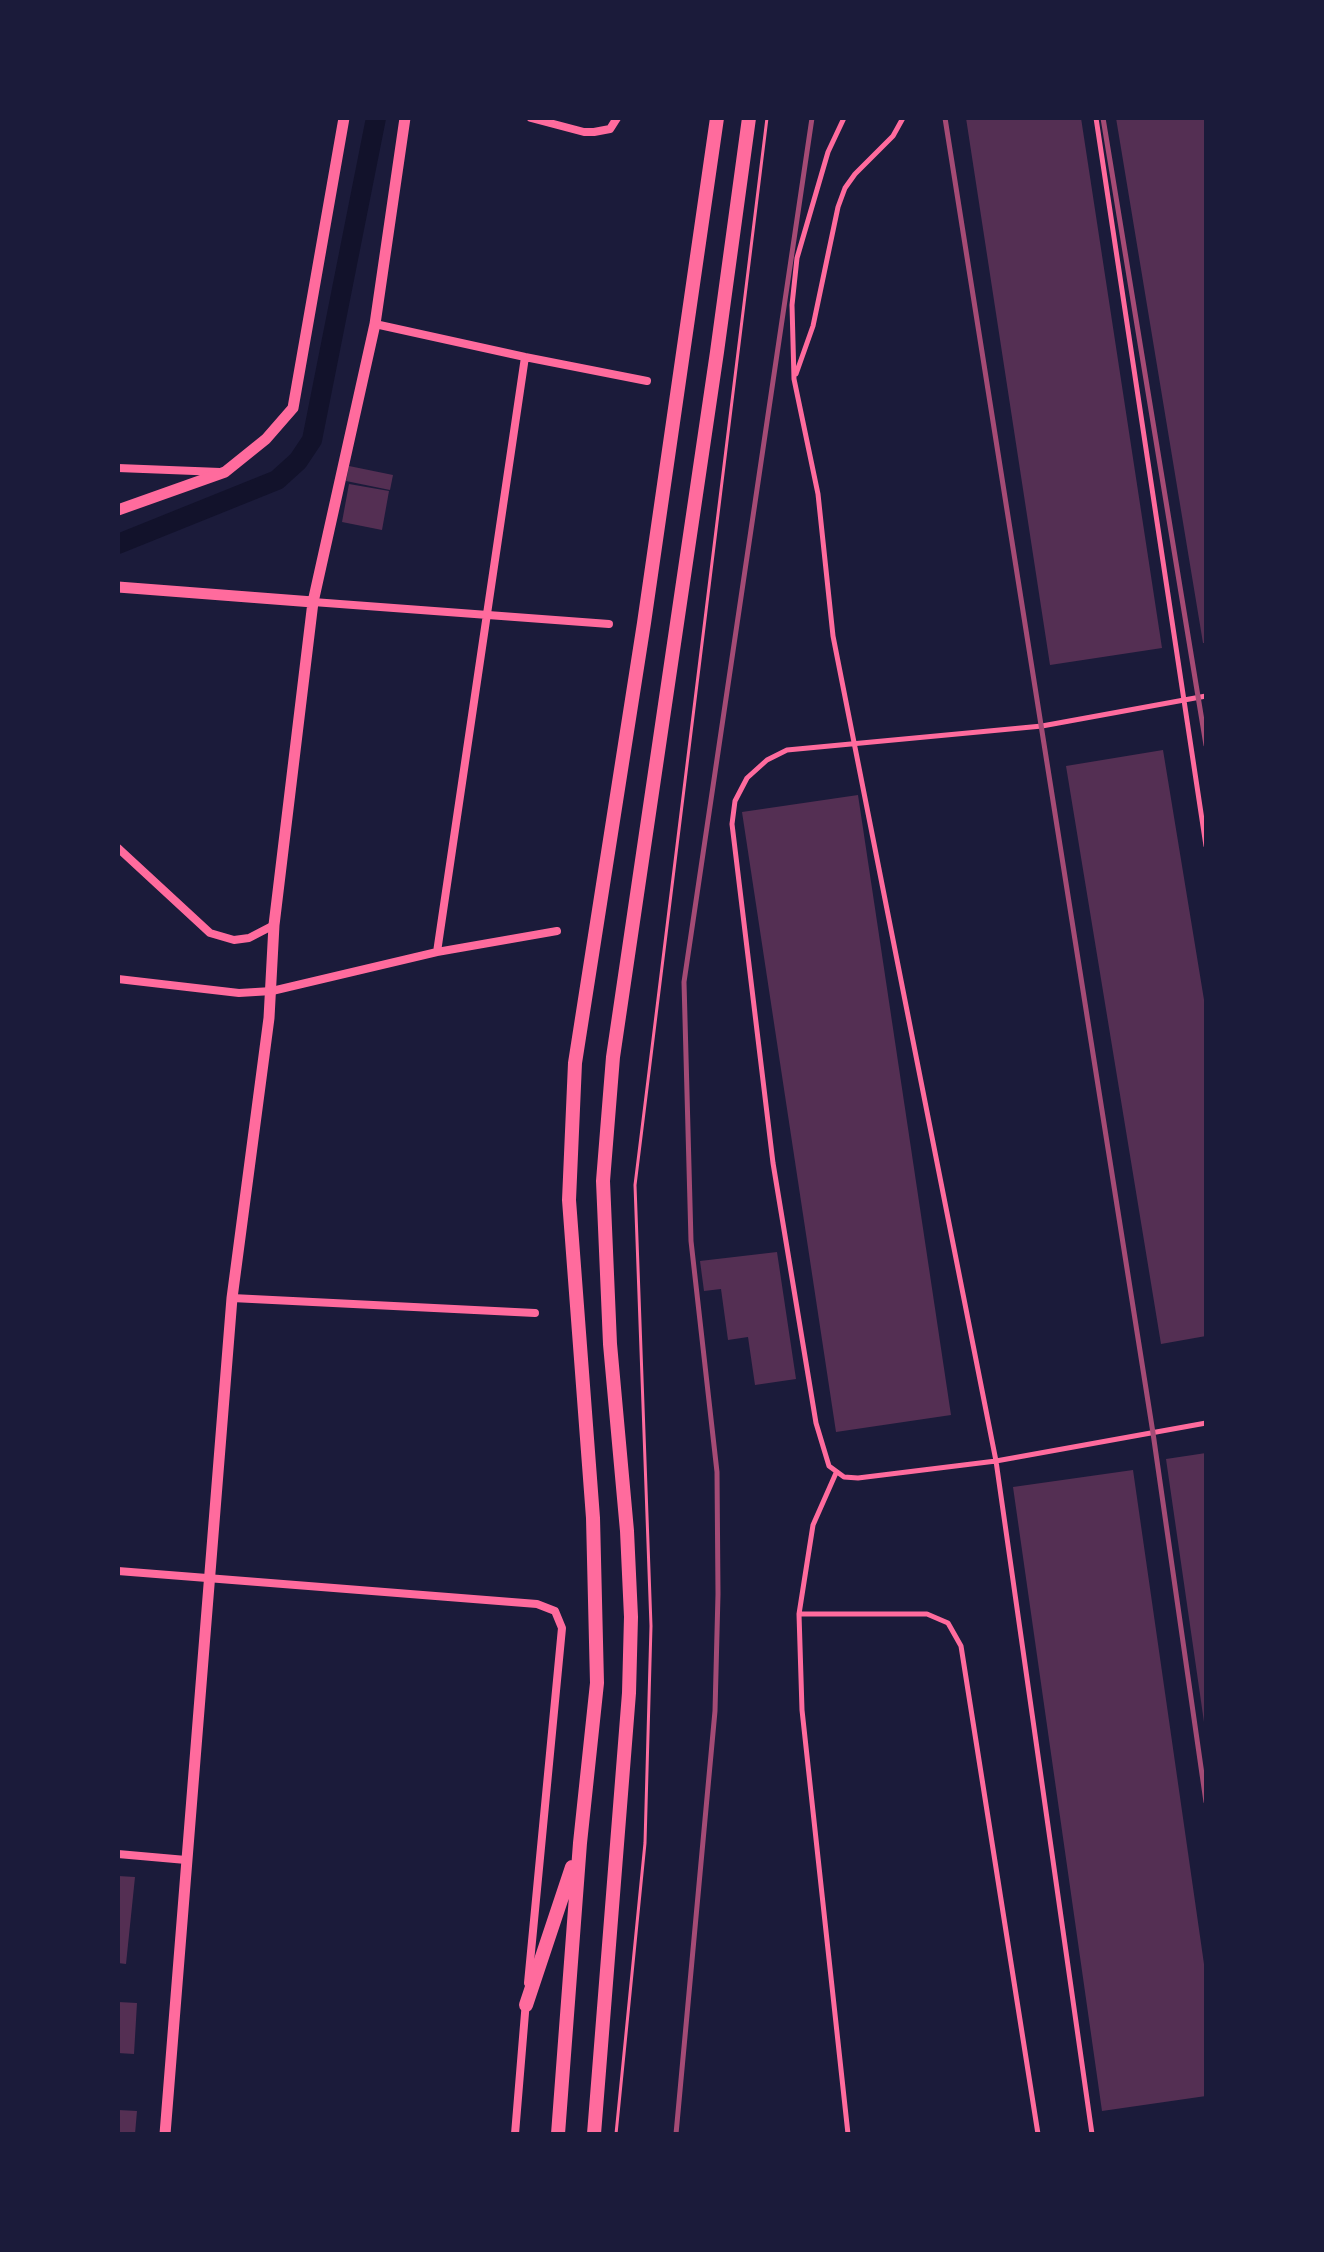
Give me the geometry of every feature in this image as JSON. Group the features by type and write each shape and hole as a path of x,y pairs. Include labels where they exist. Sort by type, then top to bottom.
{"main road":[{"path":"558,2134 580,1843 597,1683 593,1518 569,1200 575,1063 644,623 717,118"},
{"path":"594,2134 629,1693 631,1617 627,1531 610,1344 603,1181 613,1057 749,118"},
{"path":"526,2005 580,1843"}],"street":[{"path":"118,510 225,472 266,439 293,408 344,118"},
{"path":"165,2134 232,1298 272,991 274,925 313,602 375,324 405,118"},
{"path":"531,118 584,132 610,129 617,118"},
{"path":"375,324 647,381"},
{"path":"437,952 525,357"},
{"path":"118,468 225,472"},
{"path":"118,587 609,624"},
{"path":"118,848 210,933 234,940 249,938 274,925"},
{"path":"118,979 239,993 272,991 437,952 557,931"},
{"path":"232,1298 535,1313"},
{"path":"118,1571 537,1604 555,1611 562,1628 515,2134"},
{"path":"118,1854 186,1860"}],"lane":[{"path":"844,118 828,152 797,258 792,305 794,379 818,494 833,636 996,1461 1092,2134"},
{"path":"794,379 813,326 838,207 845,188 893,136 903,118"},
{"path":"1096,118 1206,846"},
{"path":"1206,696 1042,726 787,750 767,760 747,778 735,801 732,824 773,1163 816,1423 829,1466 836,1473 858,1478 996,1461 1206,1423"},
{"path":"836,1473 813,1525 799,1614 802,1710 848,2134"},
{"path":"799,1614 927,1614 948,1623 961,1646 1038,2134"}],"path":[{"path":"616,2134 645,1843 651,1626 635,1185 767,118"}],"building":[{"path":"966,118 1081,118 1162,648 1050,665"},
{"path":"1116,118 1206,118 1206,643 1203,643"},
{"path":"349,466 393,475 390,490 346,481"},
{"path":"349,484 389,491 382,530 342,522"},
{"path":"1163,750 1206,1012 1206,1336 1161,1344 1066,766"},
{"path":"858,795 951,1415 836,1432 742,812"},
{"path":"777,1252 796,1379 755,1385 748,1337 728,1340 721,1289 704,1291 700,1261"},
{"path":"1206,1453 1206,1722 1204,1722 1166,1459"},
{"path":"1133,1470 1206,1978 1206,2096 1102,2111 1013,1487"},
{"path":"118,1876 135,1877 126,1964 118,1963"},
{"path":"118,2002 137,2003 134,2054 118,2053"},
{"path":"118,2110 137,2111 135,2134 118,2134"}],"waterway":[{"path":"118,544 277,480 298,461 312,440 376,118"}],"railway":[{"path":"676,2134 715,1711 718,1594 717,1472 691,1241 684,982 812,118"},
{"path":"945,118 1153,1433 1206,1802"},
{"path":"1103,118 1206,745"}]}
